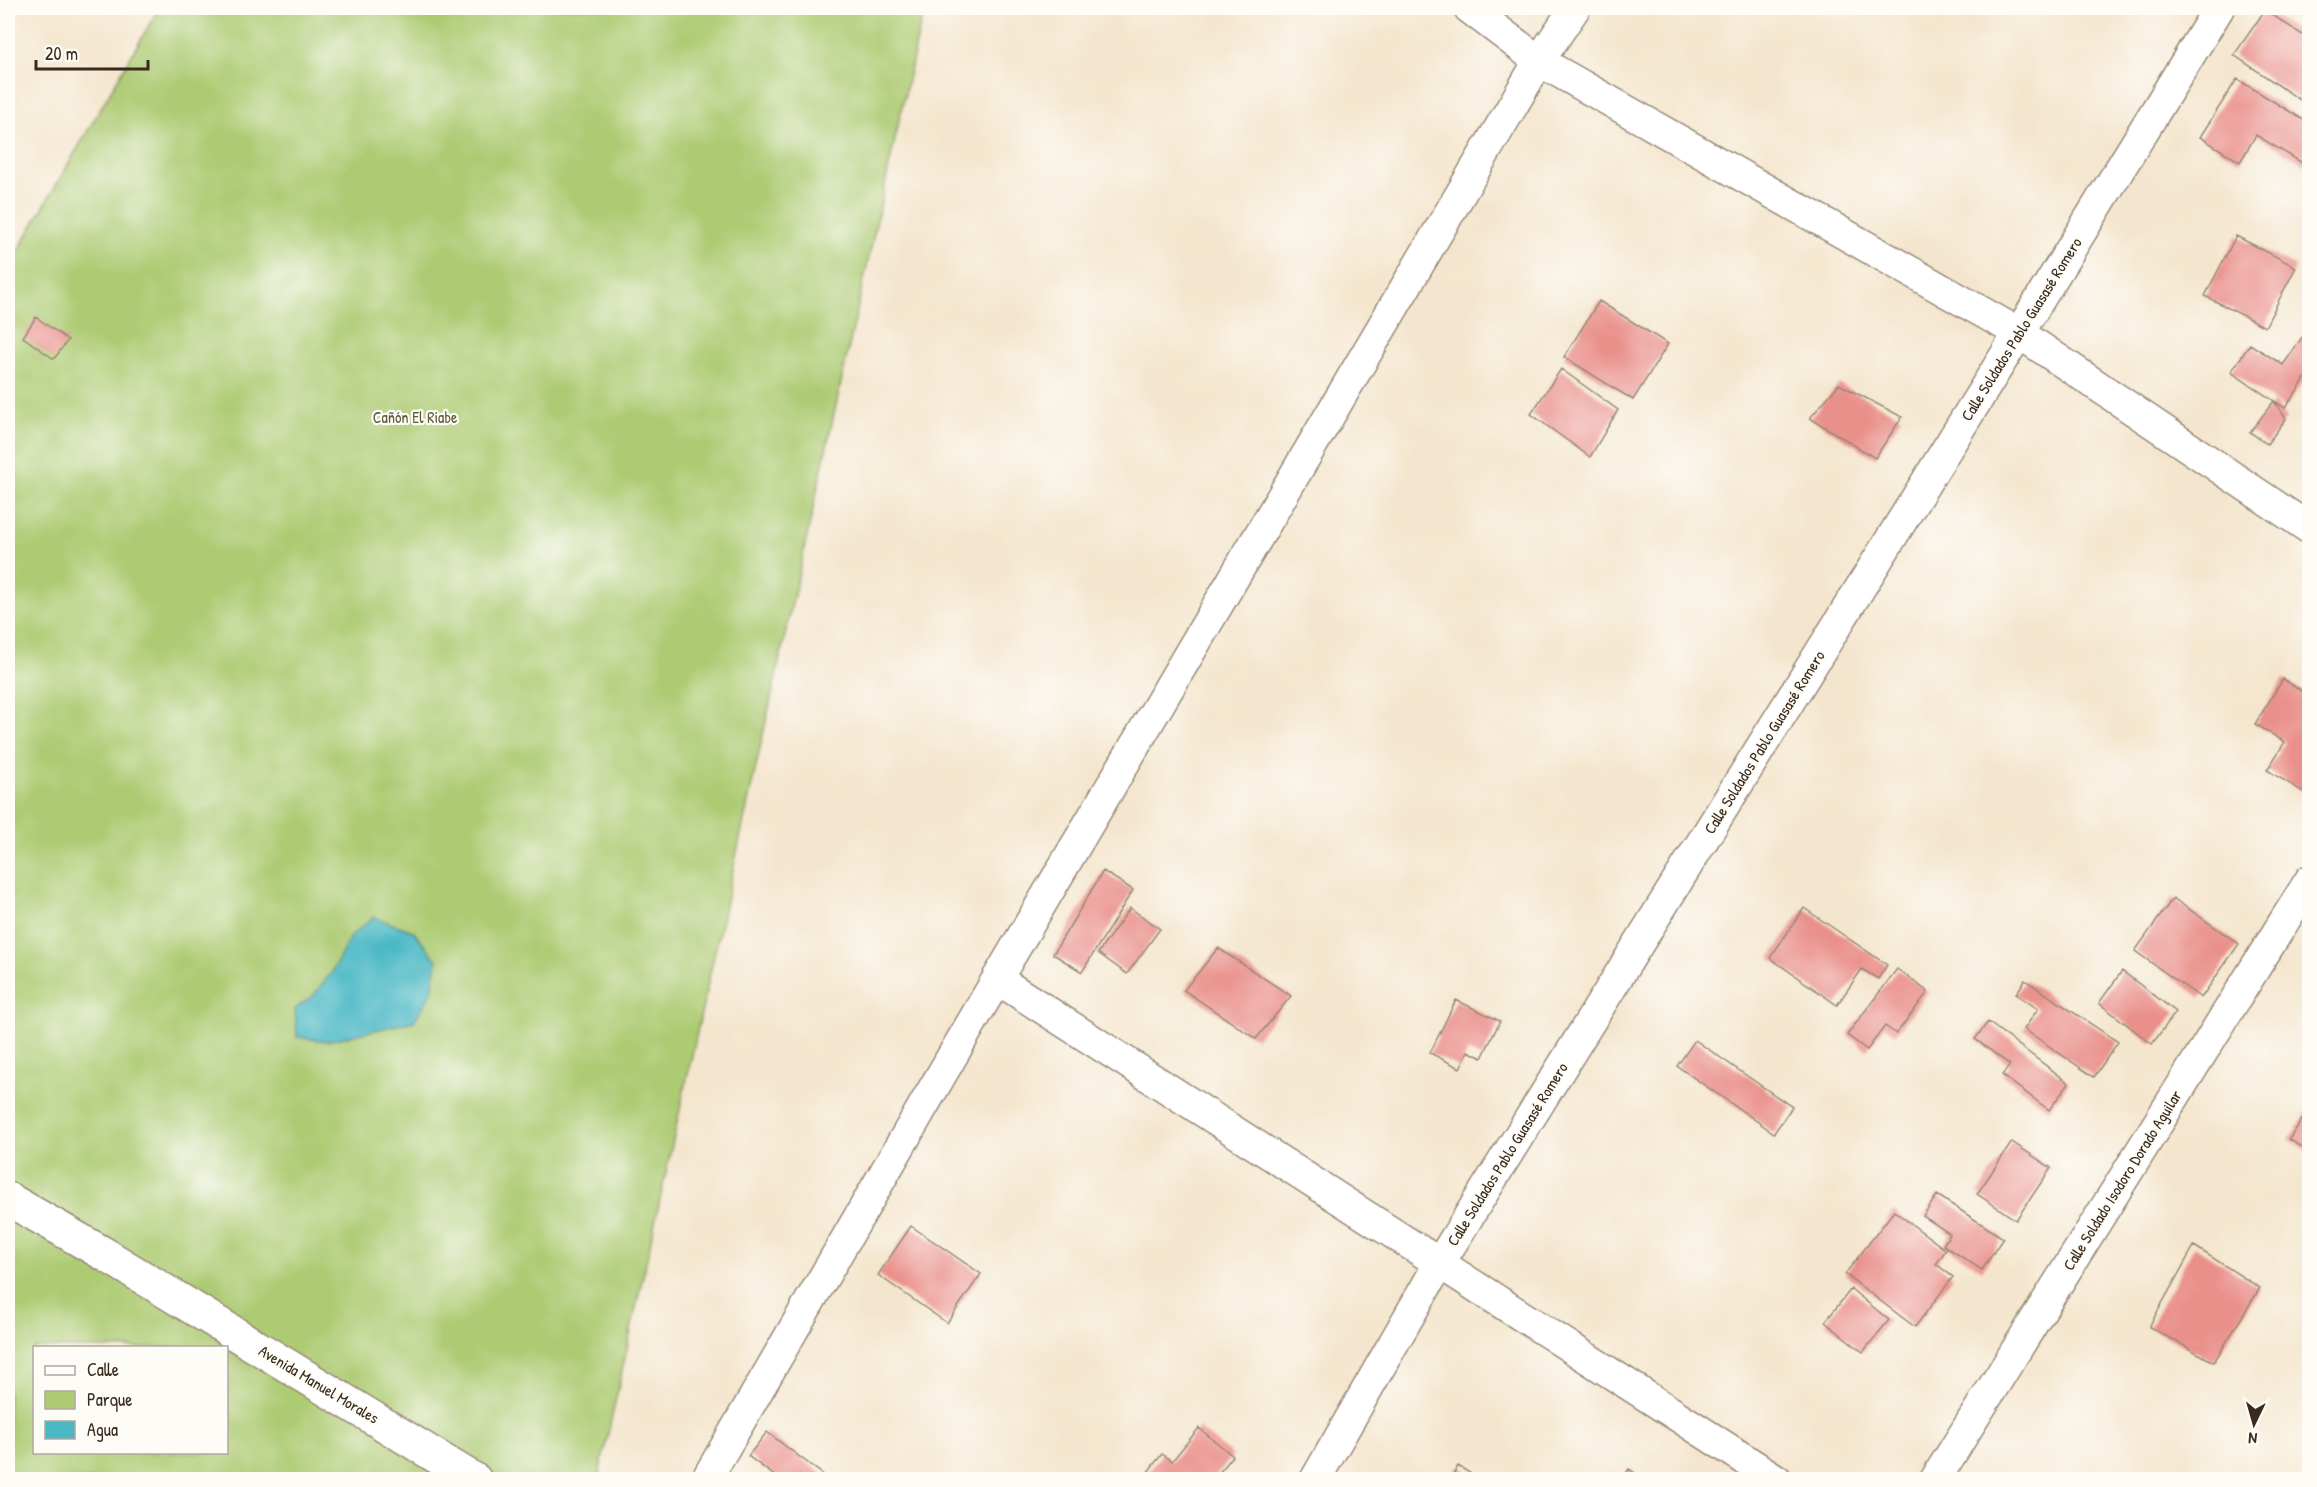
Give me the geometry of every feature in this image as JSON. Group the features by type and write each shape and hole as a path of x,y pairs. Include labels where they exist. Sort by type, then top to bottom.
{"street":[{"path":"1469,8 1539,61 2019,333 2310,529"},
{"path":"706,1479 997,979 1539,61 1575,8"},
{"name":"Calle Soldados Pablo Guasasé Romero","path":"1316,1479 1439,1264 2219,8"},
{"name":"Calle Soldado Isodoro Dorado Aguilar","path":"1935,1479 2310,880"},
{"path":"997,979 1777,1479"},
{"name":"Avenida Manuel Morales","path":"8,1199 106,1255 475,1479"}],"green space":[{"name":"Cañón El Riabe","path":"159,8 924,8 598,1479 8,1480 8,268"}],"water":[{"path":"373,917 413,931 437,960 432,992 414,1021 327,1041 297,1037 295,1009 313,996 332,972 350,937"}],"building":[{"path":"2265,10 2310,40 2310,99 2306,104 2234,55"},
{"path":"2237,79 2310,124 2310,162 2307,166 2256,135 2240,162 2200,137"},
{"path":"2236,236 2296,267 2265,327 2205,296"},
{"path":"1599,301 1668,344 1633,400 1564,357"},
{"path":"36,317 68,340 54,359 23,337"},
{"path":"2308,329 2310,330 2310,372 2285,408 2231,372 2250,344 2283,365"},
{"path":"1561,369 1618,410 1590,457 1531,414"},
{"path":"1839,384 1902,417 1875,458 1810,418"},
{"path":"2274,401 2286,419 2267,444 2250,432"},
{"path":"2283,679 2310,696 2310,796 2267,770 2285,742 2255,724"},
{"path":"1103,871 1133,890 1082,972 1053,954"},
{"path":"2173,898 2239,944 2201,998 2135,951"},
{"path":"1130,908 1160,929 1127,974 1098,953"},
{"path":"1804,908 1887,965 1878,979 1862,969 1837,1005 1770,958"},
{"path":"1218,948 1291,996 1256,1039 1184,990"},
{"path":"1897,969 1928,992 1896,1034 1885,1026 1867,1050 1847,1035"},
{"path":"2122,971 2176,1012 2152,1044 2099,1003"},
{"path":"2025,980 2118,1042 2094,1077 2024,1029 2038,1009 2016,994"},
{"path":"1456,1000 1500,1021 1482,1058 1468,1051 1460,1068 1430,1053"},
{"path":"1988,1022 2069,1083 2049,1110 2002,1075 2010,1065 1975,1039"},
{"path":"1695,1040 1792,1107 1774,1133 1677,1066"},
{"path":"2310,1108 2310,1153 2289,1139"},
{"path":"2012,1142 2051,1168 2016,1220 1977,1194"},
{"path":"1937,1195 2003,1238 1982,1270 1943,1245 1950,1234 1923,1216"},
{"path":"1894,1211 1946,1250 1936,1264 1953,1277 1915,1327 1845,1274"},
{"path":"911,1226 981,1274 947,1323 878,1275"},
{"path":"2194,1246 2260,1288 2214,1362 2149,1327"},
{"path":"1851,1289 1889,1320 1863,1352 1825,1322"},
{"path":"1199,1428 1233,1456 1213,1480 1155,1480 1147,1473 1162,1454 1172,1461"},
{"path":"767,1432 830,1480 780,1480 748,1456"},
{"path":"1458,1466 1481,1480 1450,1480"},
{"path":"1629,1469 1645,1480 1622,1480"}]}
